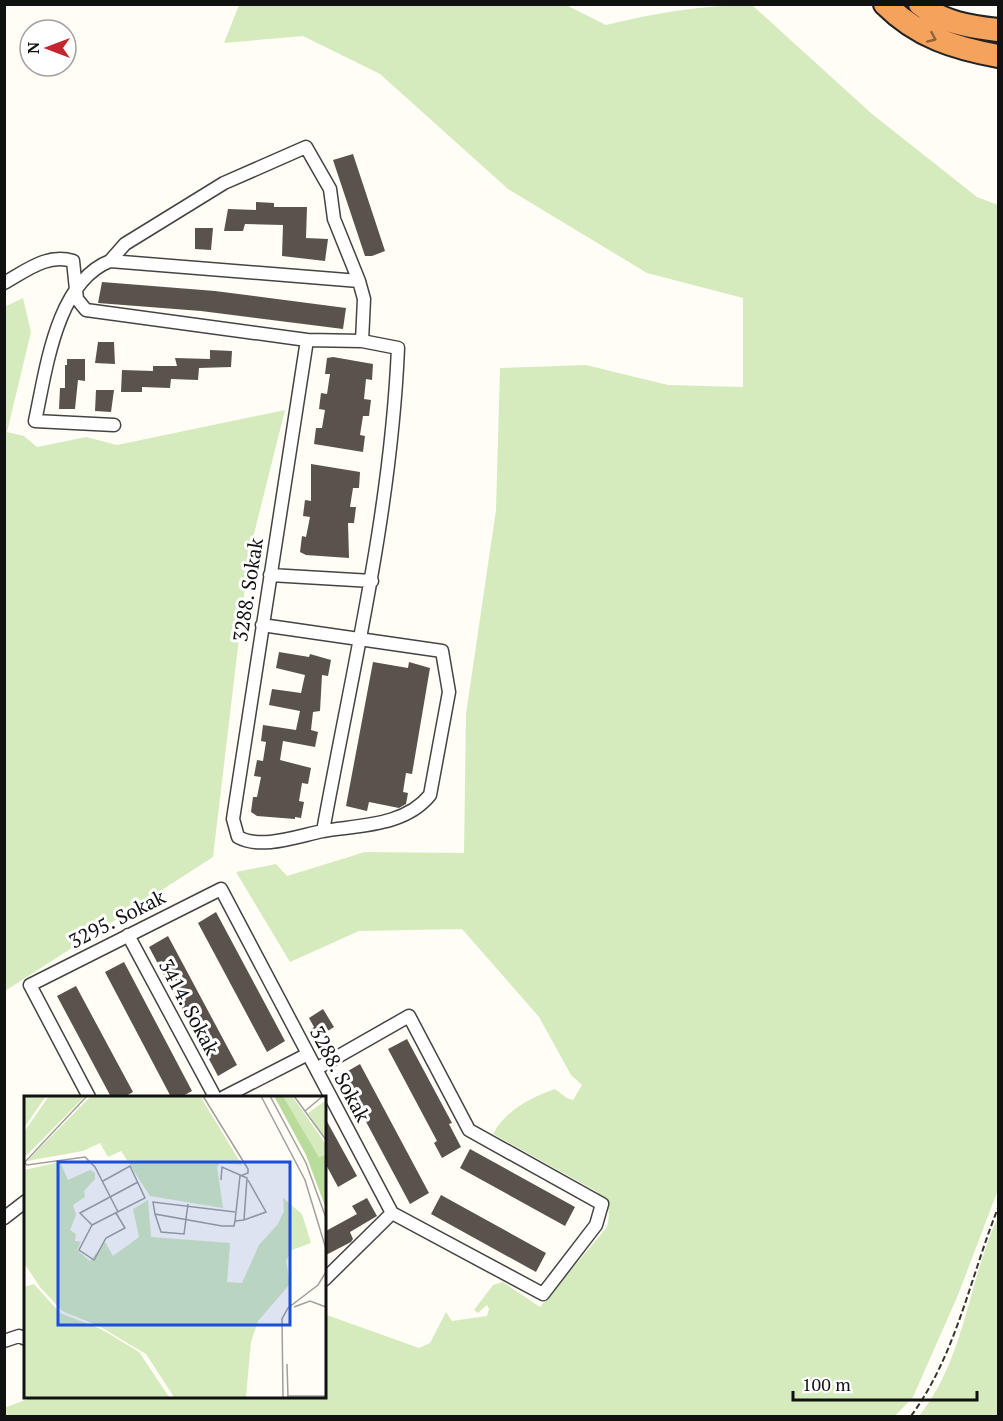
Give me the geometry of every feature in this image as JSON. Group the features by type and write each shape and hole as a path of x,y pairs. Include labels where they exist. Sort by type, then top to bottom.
{"highway":[{"path":"885,4 898,17 929,38 964,50 999,56"},
{"path":"920,4 927,10 965,27 999,30"}],"street":[{"path":"114,424 35,421 53,338 77,286 98,266 110,261 125,244 225,183 306,147 330,189 334,219 359,281 364,299 362,341"},
{"path":"4,283 45,260 61,257 73,261 77,299 87,310 307,340 362,341 398,348 395,416 372,581 359,639 323,831 397,819 420,808 430,795 449,692 442,651 359,639 262,625"},
{"path":"110,261 359,281"},
{"name":"3288. Sokak","path":"307,340 233,819 238,837 246,841 273,841 323,831"},
{"path":"270,575 372,581"},
{"name":"3288. Sokak","path":"221,888 392,1213"},
{"name":"3295. Sokak","path":"88,1096 30,985 221,888"},
{"name":"3414. Sokak","path":"128,935 214,1096"},
{"path":"316,1069 409,1016 469,1130 602,1204 596,1225 543,1294 392,1213 326,1278"},
{"path":"226,1096 308,1054"},
{"path":"4,1218 24,1204"},
{"path":"4,1341 19,1336 24,1338"}],"path":[{"path":"911,1416 928,1392 947,1352 999,1208"}],"green space":[{"path":"239,5 566,5 606,25 715,6 752,5 872,114 977,197 998,205 998,1190 958,1295 913,1397 895,1416 5,1416 4,1408 33,1397 326,1397 326,1315 419,1348 430,1343 446,1312 452,1321 487,1316 489,1309 487,1305 478,1313 474,1310 493,1285 503,1282 540,1307 607,1227 608,1206 594,1190 493,1134 504,1118 537,1096 555,1089 573,1100 582,1085 571,1075 539,1017 462,929 359,931 290,962 236,872 276,864 287,876 365,852 464,853 466,714 496,510 500,368 586,365 668,385 743,387 743,298 647,273 508,189 380,74 303,36 224,43"},
{"path":"23,298 31,332 7,432 24,436 37,447 86,437 117,445 285,410 249,554 213,857 5,991 4,307"},
{"path":"998,1217 998,1416 919,1416 947,1370 979,1267"}],"building":[{"path":"353,154 385,251 372,256 365,256 333,160"},
{"path":"256,202 274,203 274,207 307,207 306,238 328,239 325,261 282,256 283,225 245,224 243,231 224,231 228,209 256,210"},
{"path":"195,228 213,228 211,250 195,249"},
{"path":"102,282 215,291 346,308 343,329 201,311 98,303"},
{"path":"98,342 114,342 115,364 95,363"},
{"path":"210,350 232,351 231,367 199,368 198,380 171,379 170,388 142,387 142,392 121,392 122,370 153,371 153,366 177,366 175,358 210,359"},
{"path":"327,358 373,364 372,380 366,379 364,399 371,400 369,416 363,416 360,435 365,436 363,452 314,444 316,428 322,428 325,410 319,409 321,393 327,394 330,374 325,374"},
{"path":"67,359 85,359 85,381 78,380 75,409 59,409 60,388 65,388"},
{"path":"96,390 114,390 111,412 95,411"},
{"path":"311,464 360,472 359,488 353,488 350,507 356,507 354,523 348,523 349,558 306,555 300,552 302,536 306,537 310,517 303,516 305,500 311,501"},
{"path":"279,652 309,657 310,654 331,660 328,676 322,675 320,711 313,712 311,730 318,732 315,747 283,741 280,760 311,768 308,784 302,783 299,801 304,802 301,818 295,817 295,819 257,816 251,812 253,797 257,797 261,777 254,776 257,760 263,761 266,742 261,741 263,725 296,730 300,711 269,705 272,689 301,693 305,675 276,668"},
{"path":"373,662 408,668 409,662 430,668 412,774 406,773 403,792 408,793 406,804 399,808 369,802 367,811 346,806"},
{"path":"216,912 285,1041 267,1052 198,923"},
{"path":"168,936 237,1065 218,1076 149,947"},
{"path":"124,962 192,1091 183,1096 170,1096 105,972"},
{"path":"76,986 133,1092 126,1096 110,1096 57,996"},
{"path":"323,1009 334,1027 315,1039 310,1030 314,1027 309,1018"},
{"path":"407,1039 452,1123 449,1124 461,1147 442,1158 434,1143 437,1141 388,1049"},
{"path":"360,1064 429,1193 410,1204 341,1075"},
{"path":"326,1120 357,1176 338,1187 326,1165"},
{"path":"470,1149 575,1207 565,1226 460,1168"},
{"path":"441,1195 546,1253 536,1272 431,1214"},
{"path":"367,1198 377,1216 350,1232 353,1239 351,1242 326,1255 326,1231 357,1214 352,1206"}]}
